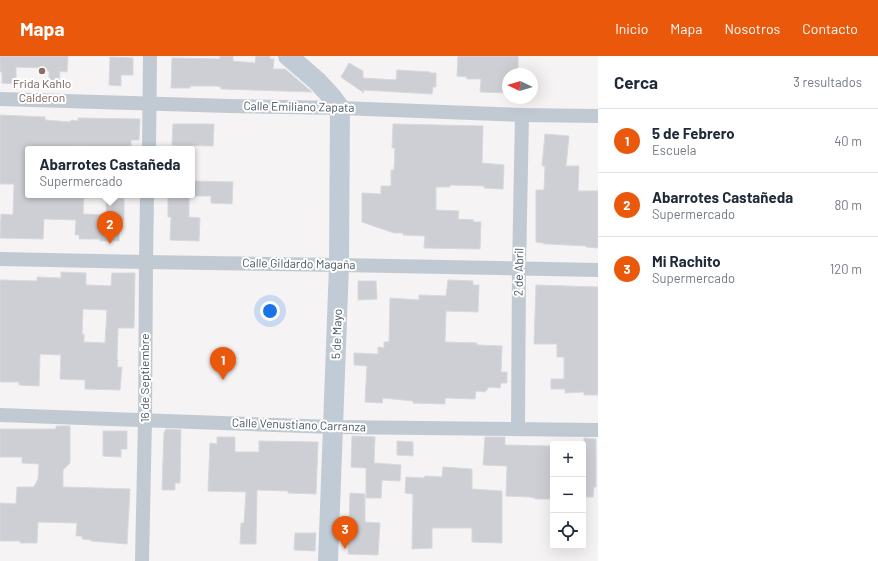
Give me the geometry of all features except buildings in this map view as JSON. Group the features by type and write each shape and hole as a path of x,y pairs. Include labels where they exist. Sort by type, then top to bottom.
{"street":[{"path":"149,146 150,56"},
{"path":"288,56 317,81 340,108"},
{"name":"Calle Emiliano Zapata","path":"0,100 598,116"},
{"name":"5 de Mayo","path":"328,561 339,265 340,108"},
{"name":"2 de Abril","path":"518,428 522,115"},
{"name":"16 de Septiembre","path":"142,561 147,198"},
{"name":"Calle Gildardo Magaña","path":"0,259 598,270"},
{"name":"Calle Venustiano Carranza","path":"0,415 333,427 598,430"}],"place":[{"name":"Frida Kahlo Calderon","path":"42,71"},
{"name":"Abarrotes Castañeda","path":"110,244"},
{"name":"5 de Febrero","path":"223,380"},
{"name":"Mi Rachito","path":"345,549"}]}
